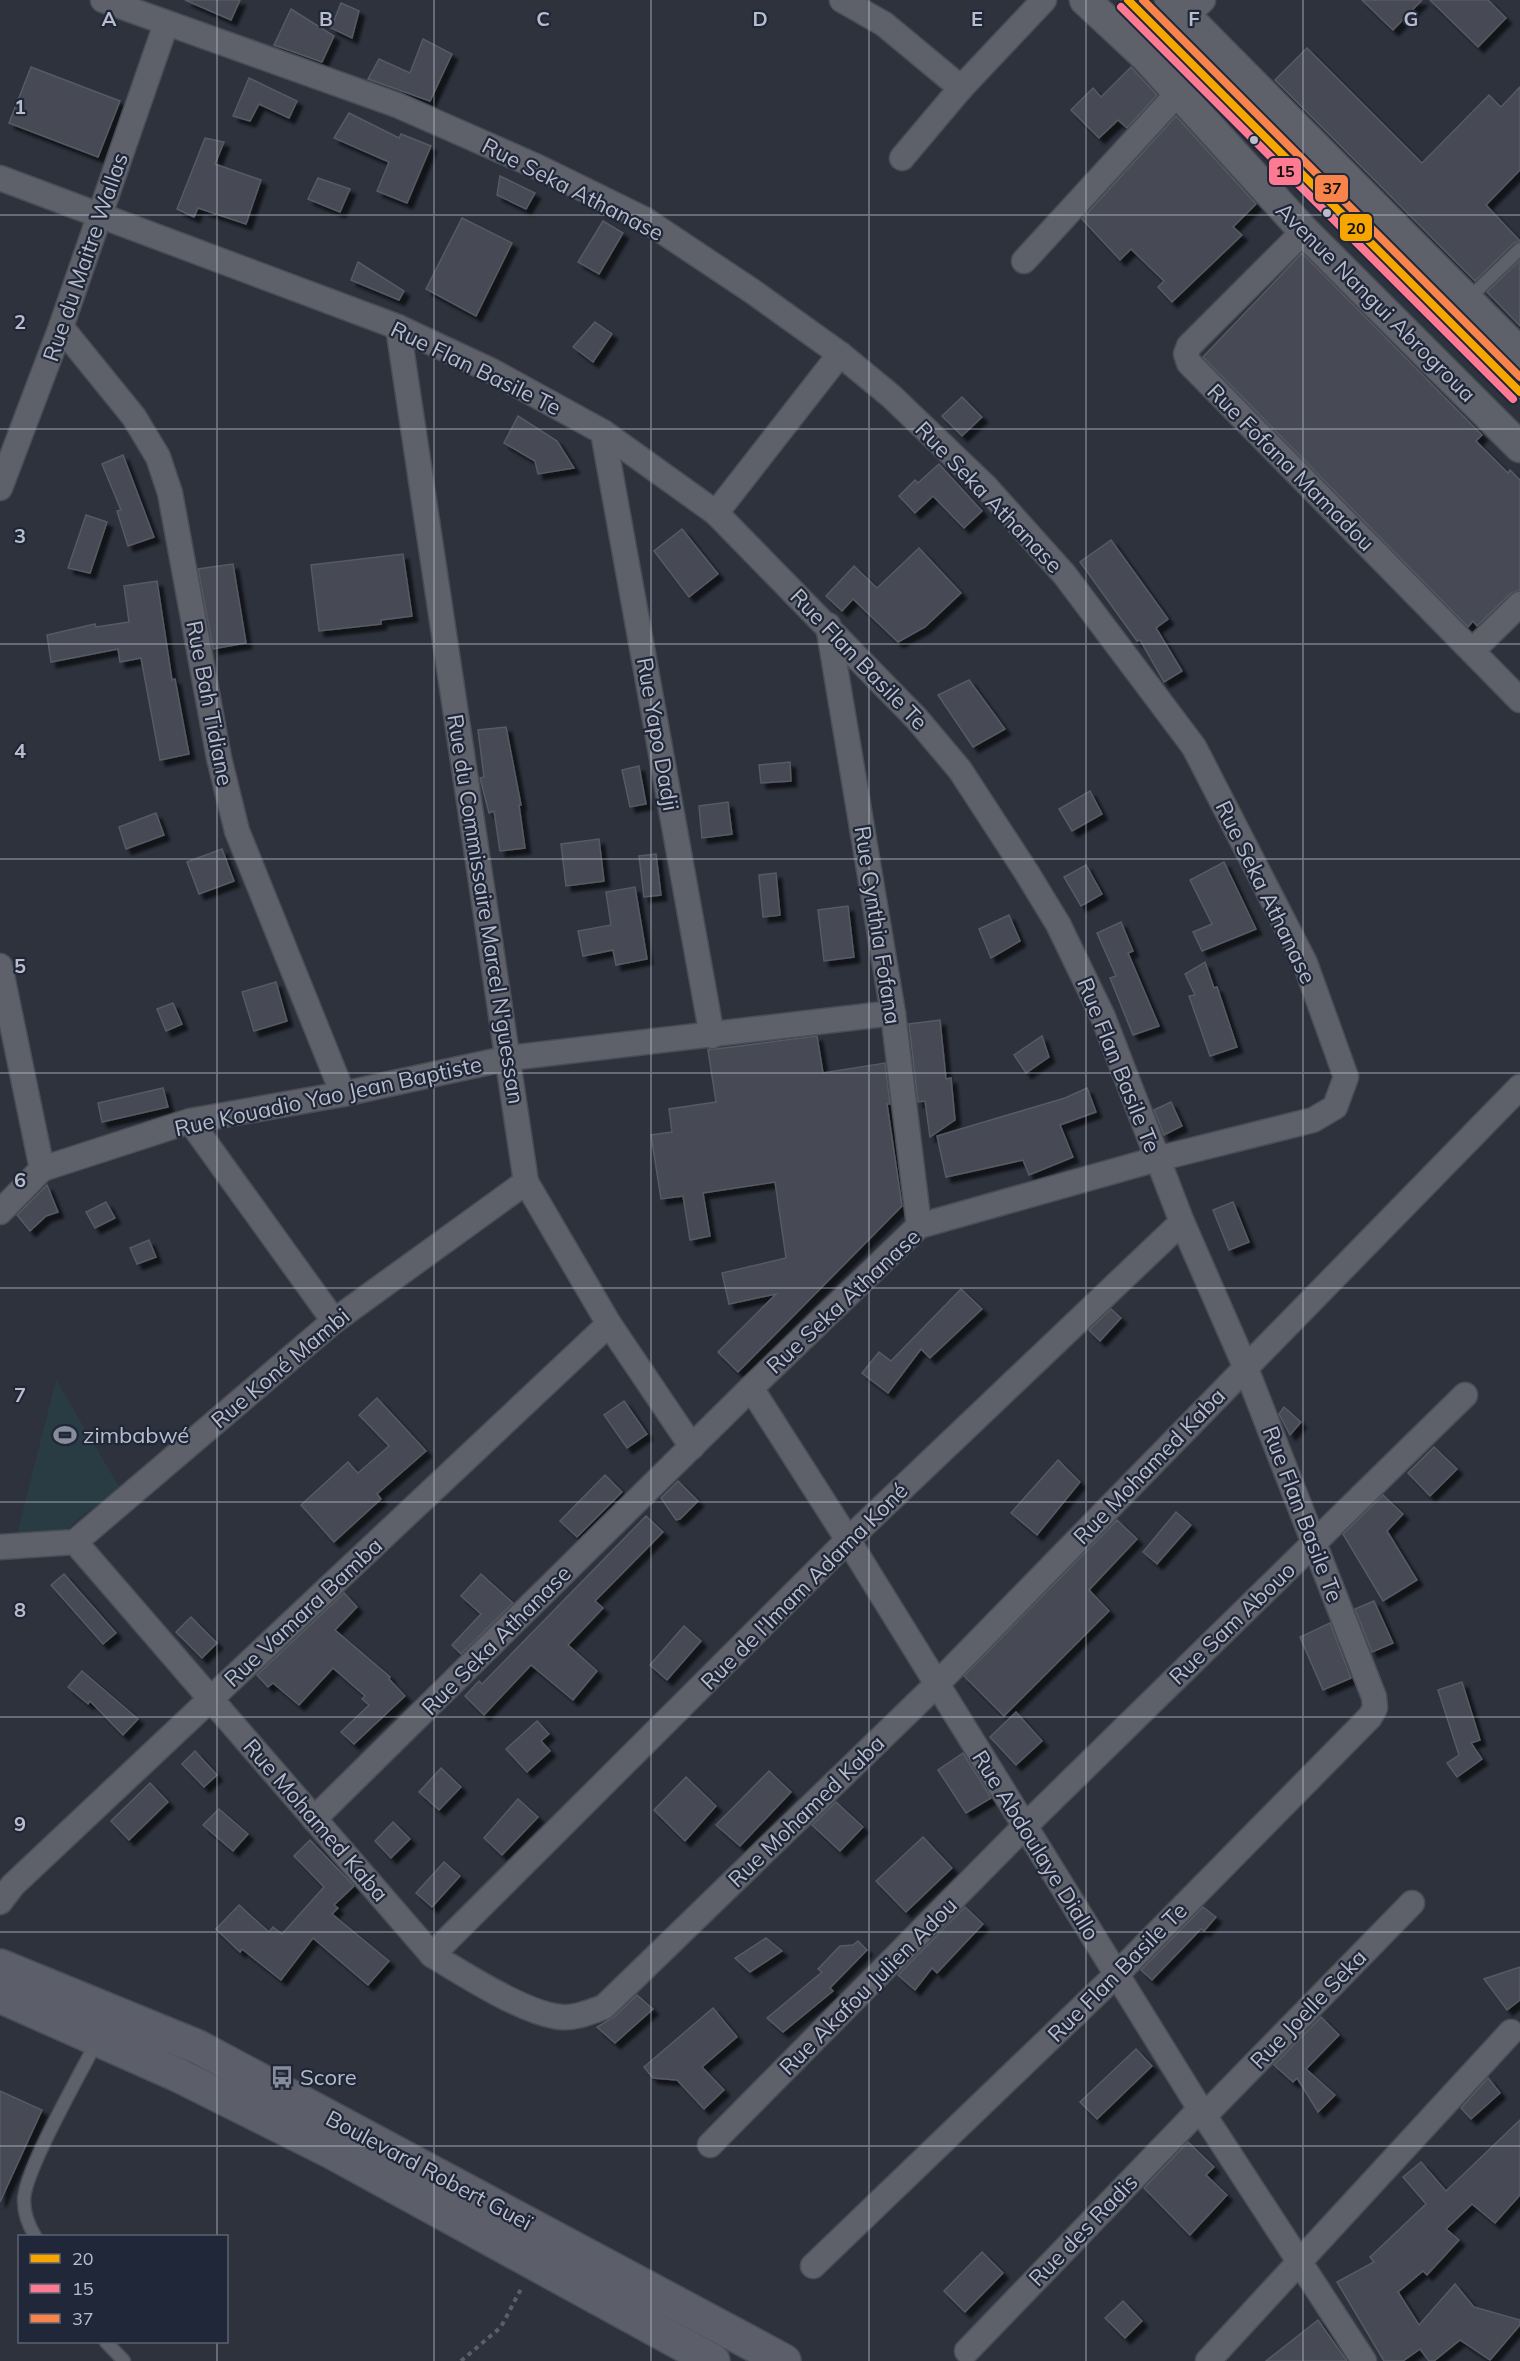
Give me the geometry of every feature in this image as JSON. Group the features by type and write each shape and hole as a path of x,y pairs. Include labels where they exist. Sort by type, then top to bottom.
{"main road":[{"name":"Boulevard Robert Gueï","path":"0,1966 198,2047 784,2361"},
{"name":"Boulevard Robert Gueï","path":"9,2004 98,2039 178,2075 332,2152 713,2361"}],"street":[{"name":"Rue Seka Athanase","path":"103,0 397,105 538,167 644,219 752,291 840,354 891,396 986,487 1064,574 1128,656 1194,747 1305,963 1346,1077 1335,1107 1313,1120 1158,1159 920,1226 751,1388 314,1819"},
{"path":"842,0 884,24 961,88"},
{"path":"902,158 961,88 1044,0"},
{"name":"Avenue Nangui Abrogroua","path":"1085,0 1174,22 1520,353"},
{"name":"Avenue Nangui Abrogroua","path":"1174,22 1178,93 1304,231 1520,447"},
{"name":"Rue du Maitre Wallas","path":"0,488 61,327 166,24"},
{"path":"1023,261 1178,93"},
{"name":"Rue Flan Basile Te","path":"0,178 398,327 492,371 603,432 716,513 828,625 917,718 960,770 1028,873 1058,924 1103,1017 1182,1222 1245,1366 1315,1542 1374,1697 1375,1708 1370,1717 1117,1974 813,2266"},
{"name":"Rue Fofana Mamadou","path":"1304,231 1190,346 1186,354 1189,363 1520,699"},
{"name":"Rue Bah Tidiane","path":"61,327 134,417 158,457 170,493 219,758 237,831 343,1094"},
{"name":"Rue du Commissaire Marcel N'guessan","path":"398,327 526,1182 609,1324 692,1447"},
{"path":"716,513 840,354"},
{"name":"Rue Yapo Dadji","path":"603,432 712,1036"},
{"path":"1472,651 1520,604"},
{"name":"Rue Cynthia Fofana","path":"828,625 893,1013 920,1226"},
{"path":"0,966 42,1169"},
{"name":"Rue Kouadio Yao Jean Baptiste","path":"0,1212 42,1169 190,1121 343,1094 509,1058 893,1013"},
{"name":"Rue Mohamed Kaba","path":"75,1542 432,1955 471,1978 554,2017 577,2016 604,2007 936,1685 1245,1366 1520,1087"},
{"path":"190,1121 334,1321"},
{"name":"Rue Koné Mambi","path":"75,1542 334,1321 526,1182"},
{"name":"Rue de l'Imam Adama Koné","path":"432,1955 848,1540 1182,1222"},
{"name":"Rue Vamara Bamba","path":"0,1902 13,1885 155,1754 211,1698 609,1324"},
{"name":"Rue Abdoulaye Diallo","path":"751,1388 848,1540 1202,2113 1364,2361"},
{"name":"Rue Sam Abouo","path":"1024,1826 1465,1395"},
{"path":"0,1547 75,1542"},
{"name":"Rue Akafou Julien Adou","path":"710,2145 1024,1826"},
{"name":"Rue Joelle Seka","path":"1202,2113 1412,1903"},
{"path":"1208,2361 1512,2032"},
{"name":"Rue des Radis","path":"967,2350 1202,2113"}],"lane":[{"name":"Avenue Nangui Abrogroua","path":"1128,0 1174,22 1520,392"},
{"path":"1467,300 1520,249"},
{"path":"34,2235 29,2226 23,2200 32,2173 98,2039"},
{"path":"107,2343 124,2361"}],"path":[{"path":"461,2361 501,2327 535,2263"}],"shaded area":[{"name":"zimbabwé","path":"56,1380 121,1490 123,1500 90,1509 67,1529 17,1534"}],"building":[{"path":"185,0 240,0 231,20"},
{"path":"1362,0 1422,0 1393,30"},
{"path":"1430,0 1488,0 1506,18 1478,47"},
{"path":"341,3 359,11 352,38 331,28"},
{"path":"291,9 334,36 322,62 274,45"},
{"path":"423,39 452,54 430,101 368,79 379,59 410,73"},
{"path":"1307,48 1422,163 1489,95 1501,107 1520,87 1520,170 1486,205 1520,241 1514,243 1475,281 1275,80"},
{"path":"31,67 120,101 98,157 9,123"},
{"path":"1131,67 1157,95 1127,128 1118,120 1099,138 1071,110 1093,88 1101,97"},
{"path":"249,78 297,101 289,118 259,104 250,121 233,116"},
{"path":"349,113 399,138 401,134 431,146 407,203 377,191 389,162 334,138"},
{"path":"1176,116 1256,204 1233,227 1242,235 1172,302 1158,287 1164,281 1131,249 1120,260 1082,219"},
{"path":"205,138 224,142 215,164 261,180 246,224 198,208 194,217 177,209"},
{"path":"500,176 535,193 526,209 497,195"},
{"path":"318,178 350,189 340,212 308,199"},
{"path":"462,218 512,243 476,316 426,289"},
{"path":"603,221 623,233 599,274 578,262"},
{"path":"1302,253 1482,435 1476,441 1508,473 1510,470 1520,480 1520,590 1510,594 1477,626 1473,621 1468,627 1203,357"},
{"path":"1520,260 1520,326 1487,292"},
{"path":"358,262 404,291 399,300 351,280"},
{"path":"595,322 612,334 593,362 573,347"},
{"path":"962,397 982,417 962,436 942,416"},
{"path":"518,416 557,441 574,468 538,474 535,461 504,443"},
{"path":"123,455 154,537 128,546 117,511 121,510 102,464"},
{"path":"939,464 982,511 964,528 933,496 915,513 899,496 915,480 918,483"},
{"path":"86,515 107,522 90,573 68,568"},
{"path":"682,529 718,574 689,597 654,551"},
{"path":"1111,540 1168,619 1156,628 1182,671 1164,682 1140,640 1137,641 1080,562"},
{"path":"919,548 961,593 925,627 898,642 853,599 842,611 826,596 854,566 877,588"},
{"path":"403,554 412,616 381,620 381,624 319,631 311,565"},
{"path":"233,564 246,643 213,649 198,569"},
{"path":"157,581 172,680 175,679 189,754 160,760 141,658 120,662 118,649 51,662 47,635 95,624 96,627 129,622 124,586"},
{"path":"969,680 1005,729 973,747 938,695"},
{"path":"506,727 521,805 519,805 525,848 500,851 494,811 489,813 480,778 484,777 478,730"},
{"path":"790,762 791,781 761,783 759,765"},
{"path":"639,766 646,804 630,807 622,770"},
{"path":"1090,791 1102,814 1072,831 1059,809"},
{"path":"728,802 732,834 702,838 699,806"},
{"path":"156,813 164,835 126,849 119,827"},
{"path":"599,839 604,881 566,886 561,844"},
{"path":"222,849 234,881 199,894 187,862"},
{"path":"656,854 661,895 644,897 639,856"},
{"path":"1224,862 1256,929 1202,951 1193,932 1212,924 1190,880"},
{"path":"1086,865 1102,894 1081,906 1064,877"},
{"path":"776,873 780,915 763,917 759,875"},
{"path":"635,887 647,959 616,965 613,950 583,956 578,931 611,925 606,892"},
{"path":"848,906 854,957 824,961 818,910"},
{"path":"1009,915 1020,941 991,958 979,929"},
{"path":"1121,922 1133,951 1128,953 1159,1026 1133,1035 1110,978 1116,976 1097,933"},
{"path":"1205,962 1214,988 1217,987 1237,1047 1210,1056 1189,996 1195,995 1185,974"},
{"path":"276,982 287,1021 254,1031 242,992"},
{"path":"173,1003 182,1024 166,1031 157,1009"},
{"path":"940,1020 946,1079 951,1078 955,1120 930,1137 925,1101 918,1102 909,1024"},
{"path":"817,1036 823,1073 885,1063 890,1104 887,1104 902,1206 738,1372 718,1352 776,1294 729,1304 722,1273 786,1258 775,1182 703,1193 710,1236 690,1240 683,1196 661,1199 651,1135 672,1132 669,1109 716,1102 708,1050"},
{"path":"1042,1036 1049,1057 1026,1073 1014,1055"},
{"path":"163,1088 168,1107 102,1122 98,1103"},
{"path":"1087,1088 1096,1112 1060,1125 1073,1157 1029,1175 1023,1160 946,1177 937,1136 1065,1098"},
{"path":"1171,1102 1182,1126 1164,1135 1154,1110"},
{"path":"47,1185 58,1212 46,1216 30,1231 17,1215"},
{"path":"106,1202 115,1218 95,1228 86,1212"},
{"path":"1233,1202 1249,1242 1229,1250 1213,1210"},
{"path":"149,1240 156,1257 137,1264 130,1248"},
{"path":"961,1289 982,1309 930,1358 921,1349 888,1393 862,1373 879,1352 891,1361"},
{"path":"1111,1309 1121,1318 1100,1341 1089,1330"},
{"path":"377,1398 426,1451 377,1494 381,1499 334,1542 301,1505 348,1462 358,1473 389,1446 359,1415"},
{"path":"624,1401 647,1434 627,1448 604,1415"},
{"path":"1284,1407 1301,1422 1290,1435 1279,1414"},
{"path":"1434,1447 1457,1469 1430,1496 1408,1473"},
{"path":"1058,1460 1080,1482 1037,1535 1011,1513"},
{"path":"605,1475 622,1492 577,1537 560,1521"},
{"path":"678,1481 698,1501 680,1519 676,1520 661,1498"},
{"path":"1383,1495 1403,1514 1387,1531 1417,1580 1383,1601 1343,1534"},
{"path":"1176,1512 1191,1525 1157,1564 1143,1552"},
{"path":"646,1516 663,1532 595,1601 603,1608 568,1645 597,1671 573,1700 531,1665 484,1715 465,1696 479,1681 482,1684"},
{"path":"1117,1520 1137,1539 1089,1590 1109,1611 1004,1716 964,1676"},
{"path":"64,1574 116,1633 103,1644 51,1585"},
{"path":"481,1574 513,1603 461,1654 452,1645 481,1614 461,1596"},
{"path":"344,1593 357,1607 335,1630 390,1677 389,1679 405,1696 354,1744 341,1732 369,1705 362,1699 365,1696 333,1668 299,1705 273,1683 268,1687 257,1675"},
{"path":"1374,1601 1393,1643 1372,1652 1355,1609"},
{"path":"191,1617 217,1643 202,1658 176,1632"},
{"path":"1330,1623 1351,1678 1323,1690 1300,1637"},
{"path":"684,1626 701,1641 667,1680 650,1665"},
{"path":"82,1671 138,1719 123,1735 90,1701 88,1704 68,1687"},
{"path":"1462,1682 1480,1740 1471,1743 1482,1759 1457,1777 1447,1763 1459,1755 1438,1690"},
{"path":"1016,1712 1042,1741 1016,1765 990,1737"},
{"path":"537,1721 549,1734 541,1741 550,1751 527,1772 506,1749"},
{"path":"195,1751 217,1775 204,1787 182,1764"},
{"path":"963,1753 991,1798 966,1813 938,1770"},
{"path":"441,1768 461,1787 439,1810 419,1792"},
{"path":"769,1771 791,1792 740,1846 716,1825"},
{"path":"686,1777 716,1806 685,1841 654,1810"},
{"path":"150,1783 168,1802 129,1840 111,1821"},
{"path":"518,1799 538,1817 502,1855 484,1838"},
{"path":"836,1802 863,1827 840,1851 812,1825"},
{"path":"219,1809 248,1834 233,1851 203,1825"},
{"path":"393,1822 410,1839 391,1858 375,1841"},
{"path":"923,1837 952,1868 906,1912 876,1881"},
{"path":"310,1840 354,1886 334,1905 338,1908 332,1914 389,1961 368,1985 313,1938 281,1980 242,1949 240,1952 216,1929 239,1905 269,1932 273,1927 282,1934 324,1887 294,1856"},
{"path":"444,1862 460,1876 432,1907 416,1893"},
{"path":"965,1907 983,1924 937,1973 932,1968 915,1990 898,1975"},
{"path":"1203,1907 1216,1917 1204,1931 1201,1929 1152,1980 1141,1970"},
{"path":"766,1938 782,1951 750,1972 735,1958"},
{"path":"858,1941 867,1950 830,1988 833,1991 783,2032 767,2018 822,1972 818,1969 840,1946 853,1945"},
{"path":"1520,1967 1520,2000 1507,2010 1484,1979"},
{"path":"637,1995 653,2009 615,2043 597,2027 614,2017"},
{"path":"713,2008 737,2037 702,2067 724,2090 704,2109 677,2080 653,2078 644,2067"},
{"path":"1321,2017 1339,2035 1306,2069 1335,2095 1318,2112 1297,2078 1293,2082 1274,2065"},
{"path":"1136,2049 1152,2066 1097,2119 1080,2102"},
{"path":"1488,2078 1500,2093 1471,2119 1461,2108"},
{"path":"0,2091 42,2110 0,2202"},
{"path":"1520,2120 1520,2195 1495,2223 1472,2204 1446,2229 1459,2240 1427,2275 1423,2271 1398,2292 1419,2325 1455,2284 1474,2307 1520,2320 1520,2325 1490,2360 1460,2340 1434,2361 1429,2361 1420,2349 1403,2361 1384,2361 1337,2282 1374,2262 1370,2257 1426,2204 1403,2177 1421,2162 1446,2191"},
{"path":"1188,2142 1214,2167 1206,2175 1227,2195 1190,2235 1144,2188"},
{"path":"982,2252 1003,2273 965,2312 944,2291"},
{"path":"1123,2301 1142,2321 1125,2338 1105,2318"},
{"path":"1318,2320 1347,2361 1266,2361"}],"transit line":[{"name":"20","path":"1128,0 1520,392"},
{"name":"37","path":"1143,0 1520,377"},
{"name":"15","path":"1121,7 1513,399"}],"place":[{"name":"zimbabwé","path":"65,1435"},
{"name":"Score","path":"282,2077"}]}
